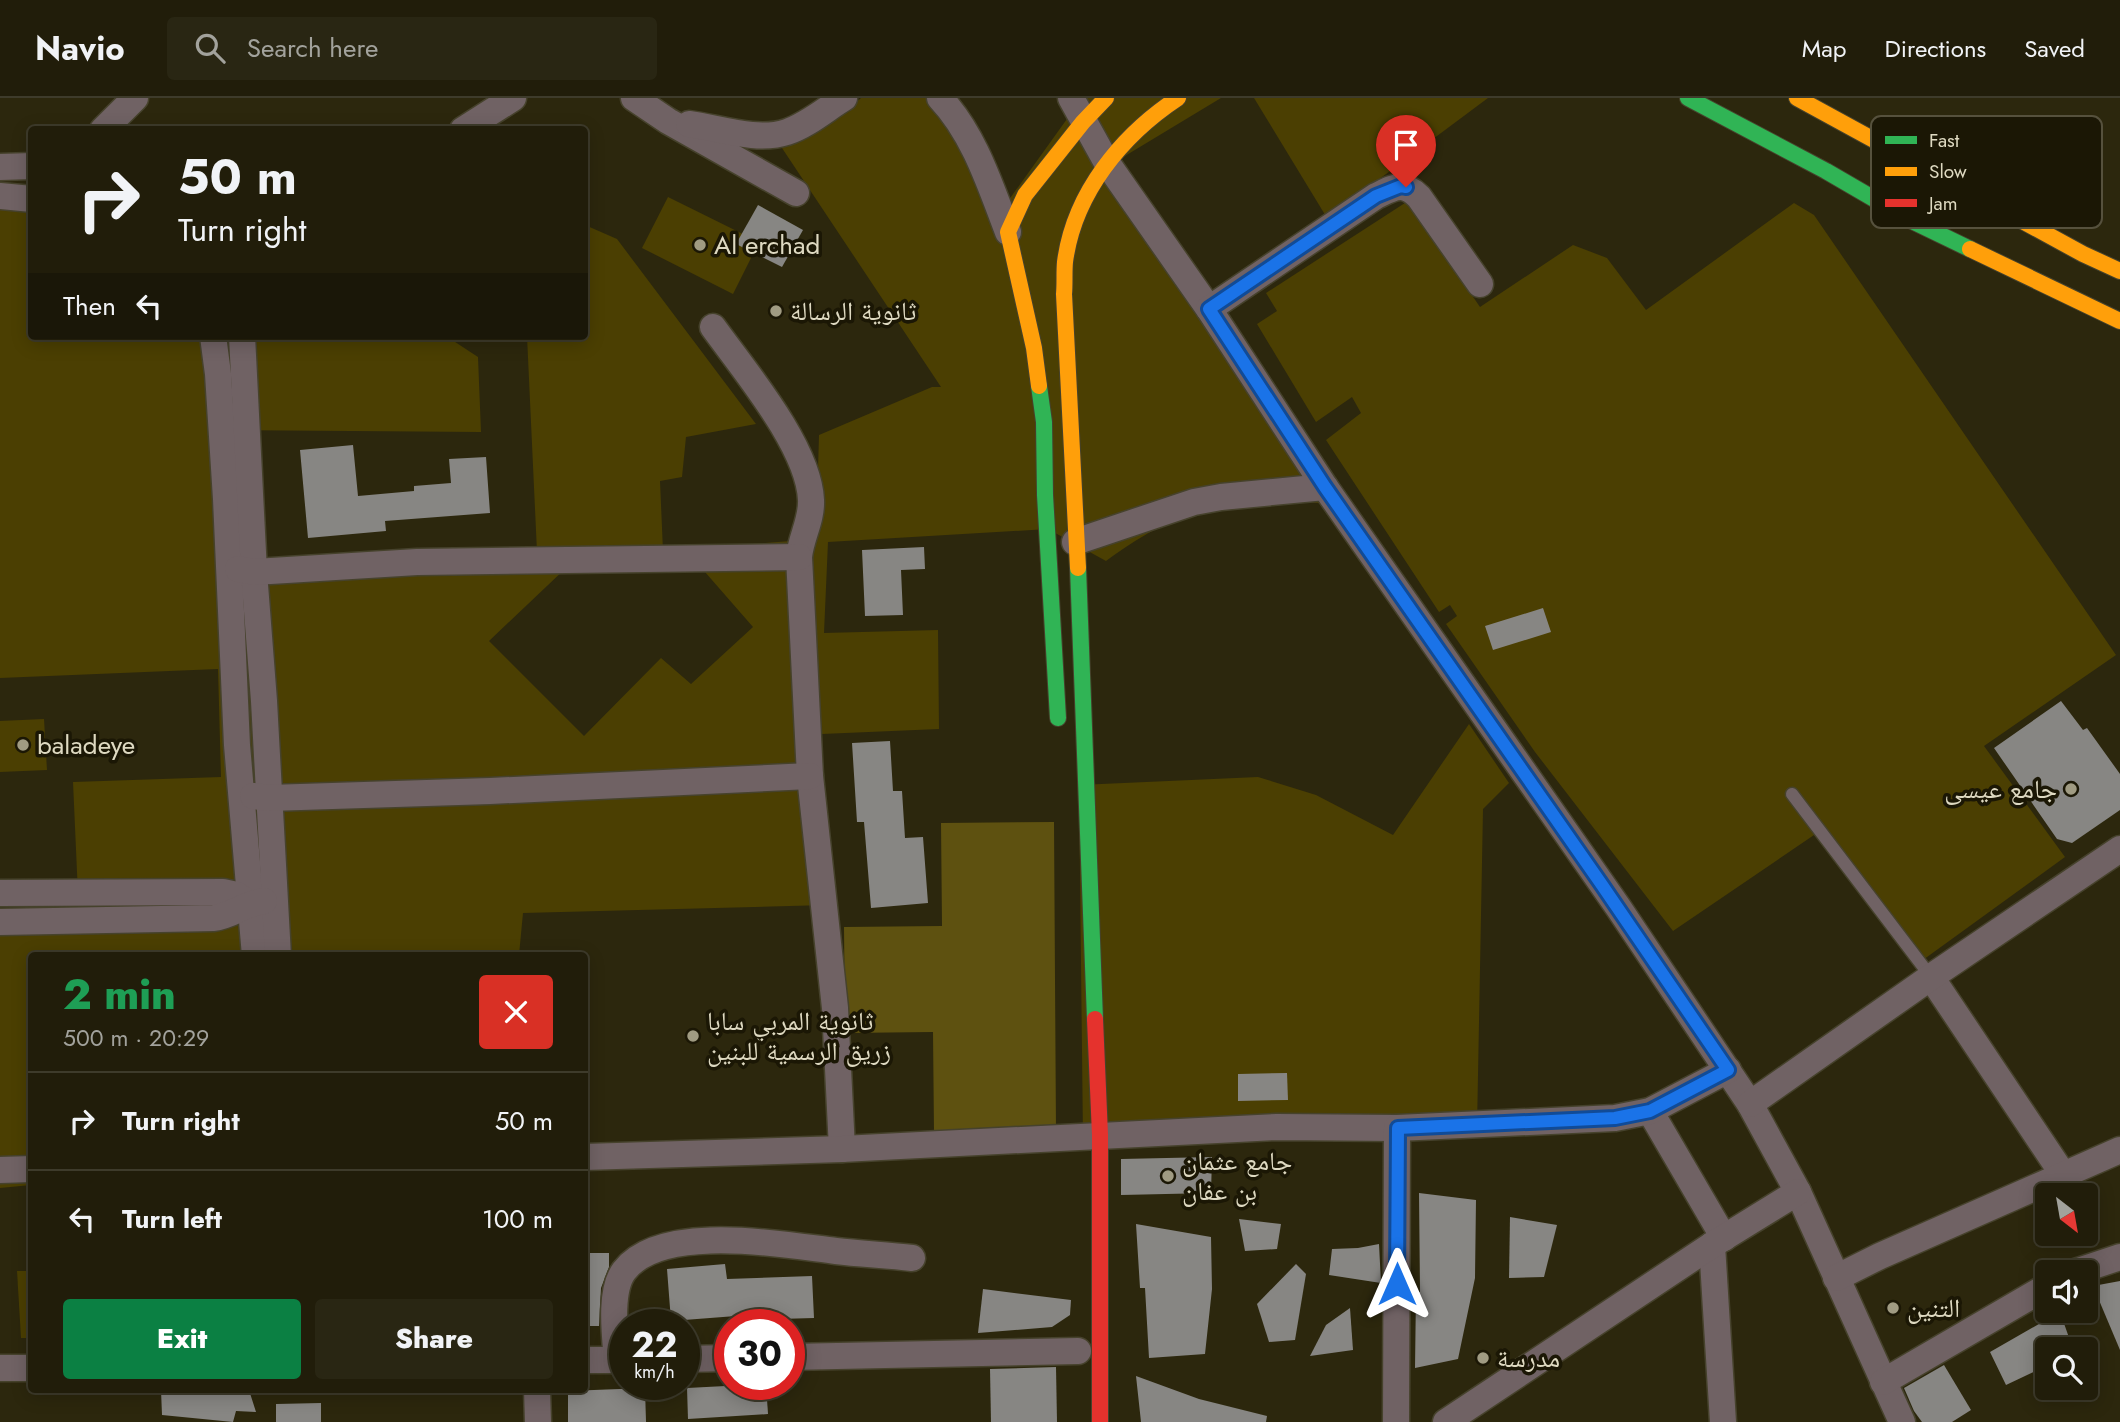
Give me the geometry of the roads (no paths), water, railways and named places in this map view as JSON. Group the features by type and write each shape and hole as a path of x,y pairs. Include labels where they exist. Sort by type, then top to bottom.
{"main road":[{"path":"1059,736 1045,495 1044,422 1034,348 1008,232 1025,195 1083,122 1106,98"},
{"path":"1100,1422 1085,1136 1076,522 1064,294 1065,260 1073,231 1087,198 1107,163 1143,123 1178,98"},
{"path":"1688,98 1871,197"},
{"path":"1797,98 1871,138"},
{"path":"1927,228 2120,321"},
{"path":"2036,228 2120,271"}],"street":[{"path":"107,126 135,98"},
{"path":"469,126 513,98"},
{"path":"636,98 668,121 796,193"},
{"path":"668,121 770,135 804,124 844,98"},
{"path":"940,98 961,123 989,181 1008,232"},
{"path":"961,123 971,98"},
{"path":"1071,98 1107,163 1209,309 1325,487 1610,896 1750,1104 1798,1192 1902,1422"},
{"path":"0,167 28,166"},
{"path":"989,181 1025,195"},
{"path":"1209,309 1376,196 1401,186 1412,189 1419,197 1480,284"},
{"path":"0,196 28,199"},
{"path":"713,327 776,416 805,467 811,499 809,520 801,538 799,557 810,776 835,1008 842,1149"},
{"path":"214,340 269,798 255,952"},
{"path":"242,340 245,376 237,745 242,795 261,901 277,952"},
{"path":"1075,542 1194,502 1325,487"},
{"path":"241,570 417,562 799,557"},
{"path":"242,795 269,798 490,791 810,776"},
{"path":"1750,1104 1931,976 2120,849"},
{"path":"0,893 223,892 261,901"},
{"path":"0,922 214,918 261,901"},
{"path":"1931,976 2064,1176"},
{"path":"588,1157 842,1149 1277,1127 1398,1128 1615,1118 1650,1111 1728,1070"},
{"path":"1650,1111 1718,1241 1723,1422"},
{"path":"1396,1422 1398,1128"},
{"path":"1836,1279 1880,1256 2120,1150"},
{"path":"0,1170 28,1169"},
{"path":"1446,1422 1718,1241 1798,1192"},
{"path":"615,1309 616,1290 622,1272 634,1260 656,1248 722,1239 912,1258"},
{"path":"2098,1264 2120,1257"},
{"path":"1883,1382 2035,1294"},
{"path":"805,1357 1078,1351"},
{"path":"588,1360 609,1360"},
{"path":"0,1368 28,1368"},
{"path":"537,1393 538,1422"}],"lane":[{"path":"1792,794 1931,976"}],"place":[{"name":"Al erchad","path":"700,245"},
{"name":"ثانوية الرسالة","path":"776,311"},
{"name":"baladeye","path":"23,745"},
{"name":"جامع عيسى","path":"2071,789"},
{"name":"ثانوية المربي سابا زريق الرسمية للبنين","path":"693,1036"},
{"name":"جامع عثمان بن عفان","path":"1168,1176"},
{"name":"التنين","path":"1893,1308"},
{"name":"مدرسة","path":"1483,1358"}]}
